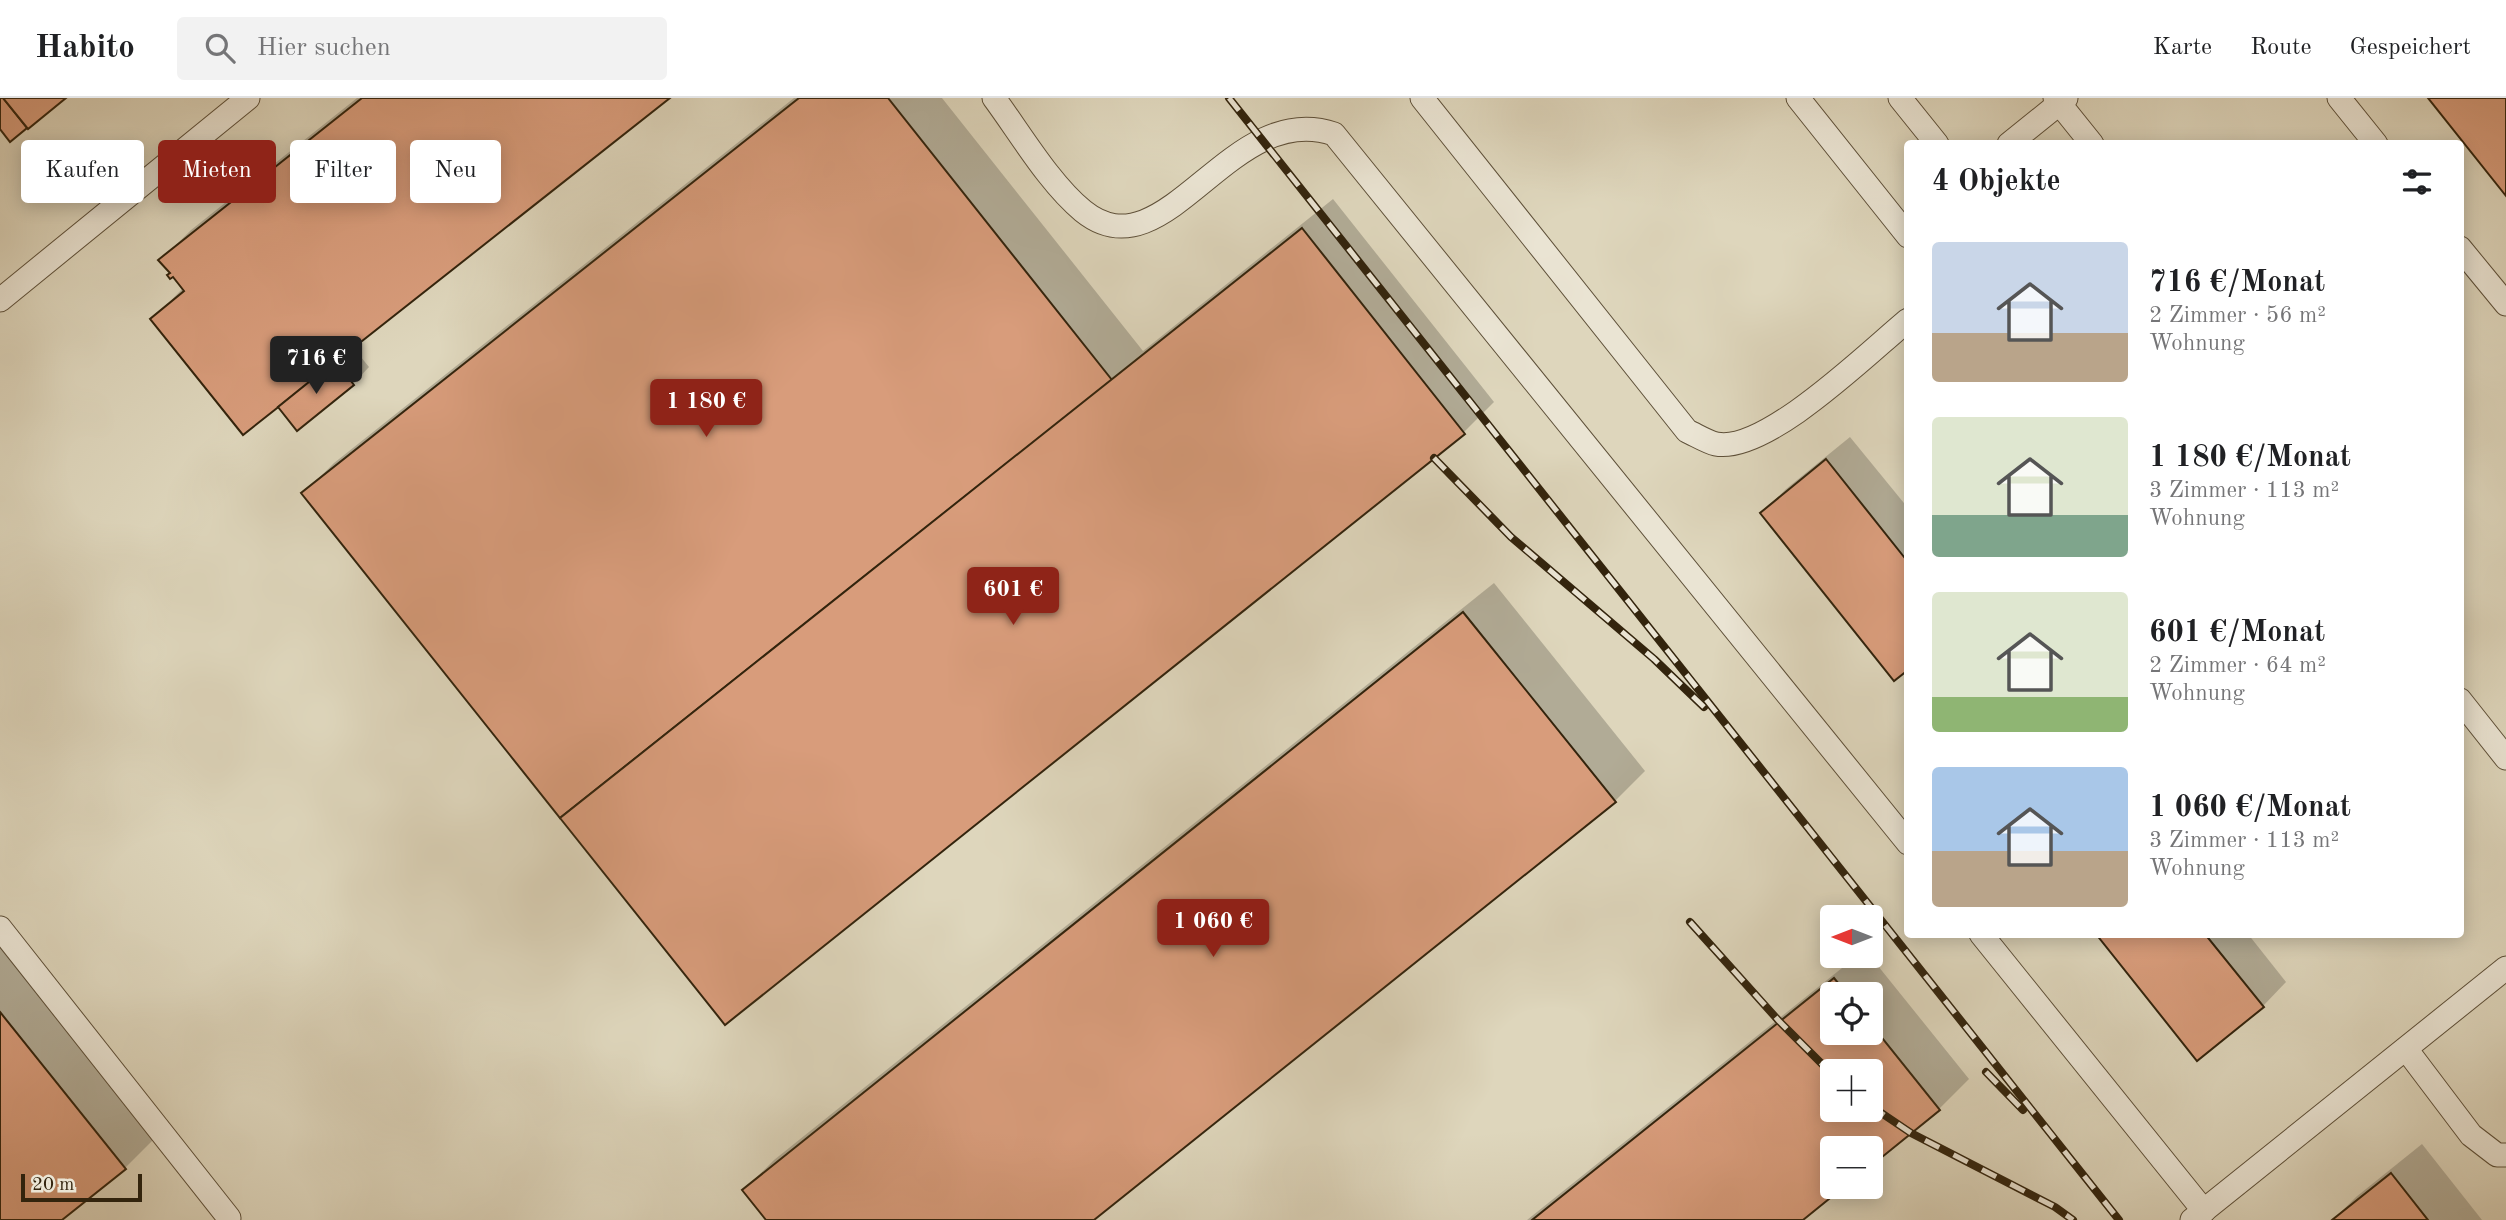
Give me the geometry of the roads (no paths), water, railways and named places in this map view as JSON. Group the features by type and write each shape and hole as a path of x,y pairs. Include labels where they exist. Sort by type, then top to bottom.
{"lane":[{"path":"0,300 248,98"},
{"path":"993,98 1068,196 1084,212 1110,225 1128,226 1151,219 1249,142 1276,128 1315,126 1334,134 1904,838"},
{"path":"1422,98 1687,431 1718,444 1749,440 1790,418 1904,323"},
{"path":"1798,98 1904,231"},
{"path":"1900,98 1934,140"},
{"path":"2339,98 2373,140"},
{"path":"2014,140 2060,100 2089,140"},
{"path":"2464,253 2506,304"},
{"path":"2464,705 2506,758"},
{"path":"0,928 229,1219"},
{"path":"1984,938 2198,1217 2506,968"},
{"path":"2406,1049 2471,1135 2497,1155 2506,1155"}],"railway":[{"path":"1229,98 2119,1220"},
{"path":"1434,458 1511,537 1654,659 1704,707"},
{"path":"1690,922 1779,1021 1820,1062"},
{"path":"1986,1072 2023,1110"},
{"path":"1883,1114 1911,1133 2055,1207 2073,1220"}]}
